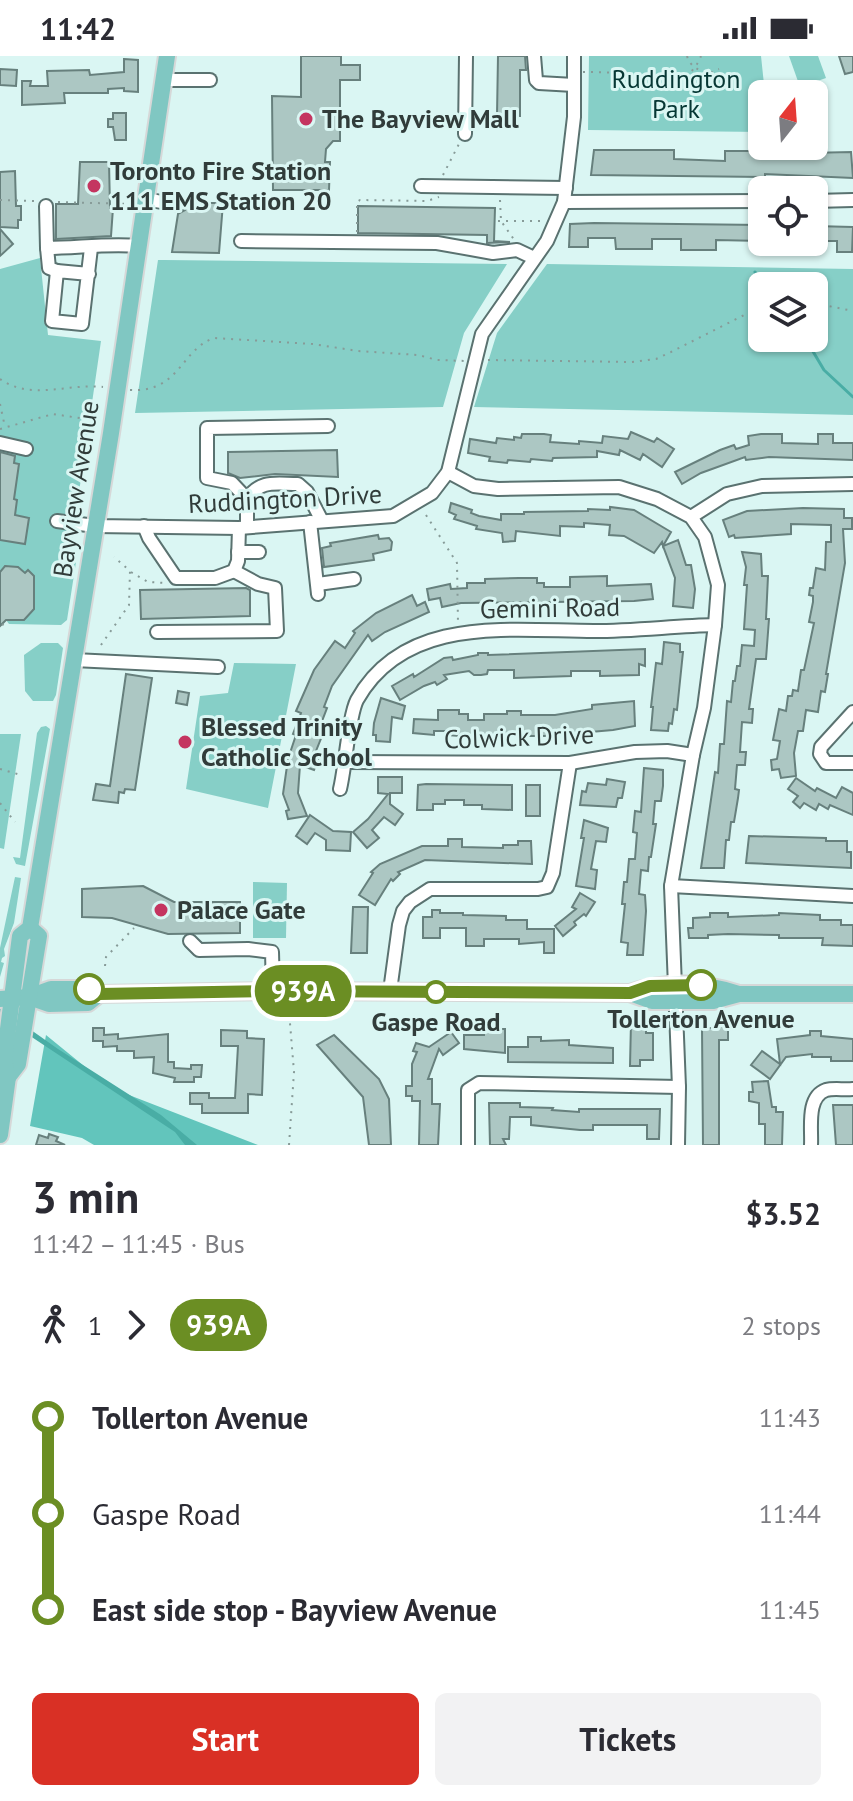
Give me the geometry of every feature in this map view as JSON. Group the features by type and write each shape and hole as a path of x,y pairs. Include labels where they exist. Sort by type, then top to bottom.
{"main road":[{"name":"Bayview Avenue","path":"0,1135 8,1077 4,1060 5,999 20,936 30,928 167,56"},
{"name":"Bayview Avenue","path":"8,1077 18,1064 39,936 30,928"},
{"path":"5,999 29,997 51,989 89,989 99,994 273,991 630,993 652,1001 675,993 713,1001 739,994 853,994"}],"street":[{"path":"465,134 466,56"},
{"path":"534,56 536,80 539,83 574,78"},
{"path":"574,56 574,117 564,202 547,241 482,334 448,472 474,486 498,489 619,487 657,499 691,517 705,537 718,585 715,625 704,708 671,886 679,1087 678,1145"},
{"path":"163,80 210,80"},
{"path":"421,186 566,188"},
{"path":"828,201 853,200"},
{"path":"564,202 748,201"},
{"path":"145,203 178,205"},
{"path":"46,206 49,268 89,274"},
{"path":"241,241 437,243 493,253 516,250 534,258"},
{"path":"47,248 91,248 118,244 139,246"},
{"path":"57,271 52,321 82,324 91,248"},
{"path":"247,499 232,483 207,478 207,428 328,426"},
{"path":"0,443 26,449"},
{"name":"Ruddington Drive","path":"57,521 95,526 243,528 393,516 432,493 448,472"},
{"path":"234,571 247,499 254,489 263,484 298,484 307,492 316,522 318,589 354,579"},
{"path":"691,517 727,494 762,486 853,484"},
{"path":"144,526 176,578 215,578 234,571 258,584 275,588 277,631 157,632"},
{"path":"238,552 259,552"},
{"name":"Gemini Road","path":"340,789 355,704 369,681 386,663 426,642 458,633 494,629 597,631 715,625"},
{"path":"74,660 218,667"},
{"path":"853,712 821,747 820,754 826,763 853,763"},
{"name":"Colwick Drive","path":"346,762 570,763 635,752 667,751 693,755"},
{"path":"390,991 399,925 403,911 410,902 430,889 547,887 553,873 570,763"},
{"path":"671,886 853,896"},
{"path":"190,941 199,950 272,952 273,991"},
{"path":"468,1145 468,1090 479,1083 679,1087"},
{"path":"811,1145 812,1110 816,1097 826,1090 853,1089"}],"path":[{"path":"687,56 694,68 708,74 719,69"},
{"path":"574,78 610,72 668,82 684,78 701,56"},
{"path":"442,180 465,134"},
{"path":"358,242 357,202 364,199 427,201 450,194"},
{"path":"500,194 500,221 515,240 516,250"},
{"path":"0,200 145,203"},
{"path":"500,221 540,221"},
{"path":"828,306 853,311"},
{"path":"484,360 632,362 656,359 748,313"},
{"path":"128,389 166,382 205,341 214,338 313,344 466,361"},
{"path":"0,379 22,390 104,387"},
{"path":"0,404 5,428"},
{"path":"0,429 53,414 92,420"},
{"path":"426,515 457,563 458,633"},
{"path":"114,557 148,582 174,583"},
{"path":"101,645 129,605 130,571"},
{"path":"2,624 6,627"},
{"path":"0,769 21,775"},
{"path":"0,803 15,822"},
{"path":"105,966 106,957 134,928"},
{"path":"289,1011 294,1072 289,1145"}],"green space":[{"name":"Ruddington Park","path":"589,56 761,56 764,80 748,80 748,132 588,130"},
{"path":"789,56 818,56 826,78 798,80"},
{"path":"40,258 48,335 101,341 69,561 76,562 67,620 61,625 9,624 6,620 23,620 34,609 34,576 28,570 25,573 17,567 8,567 0,572 0,269"},
{"path":"158,260 507,264 464,333 443,407 135,413"},
{"path":"547,264 853,269 853,415 474,407 497,333"},
{"path":"41,643 58,643 63,648 53,701 33,701 25,691 24,655"},
{"path":"234,663 296,664 268,808 186,789 200,696 228,693"},
{"path":"46,726 50,729 25,866 16,864 13,857 20,858 37,733"},
{"path":"0,734 21,734 4,849 0,848"},
{"path":"15,877 21,878 14,923 4,949 0,977 0,948"},
{"path":"253,882 287,883 286,938 253,938"}],"shaded area":[{"path":"0,1008 161,1115 197,1145 185,1145 175,1132 0,1016"},
{"path":"46,1035 111,1088 258,1145 94,1145 82,1138 30,1126"}],"building":[{"name":"The Bayview Mall","path":"301,56 341,56 341,65 360,65 360,80 340,80 340,141 333,141 326,149 325,162 330,162 329,190 273,190 272,96 301,97"},
{"path":"498,56 525,56 526,70 520,70 520,116 497,115"},
{"path":"839,56 853,56 853,72 845,74"},
{"path":"124,59 138,60 138,92 124,91 124,88 108,89 108,93 64,93 65,103 22,105 22,81 31,81 30,86 48,86 47,71 89,70 90,75 124,72"},
{"path":"0,69 17,70 16,86 0,85"},
{"path":"113,113 126,113 126,140 115,140 113,127 108,127 108,119 113,119"},
{"path":"594,150 674,150 674,159 725,161 725,151 748,151 748,160 828,160 828,153 851,152 853,178 765,174 748,177 591,175"},
{"path":"80,162 109,162 110,208 113,208 111,236 56,239 56,204 78,204"},
{"path":"15,171 16,206 21,206 21,220 18,220 18,228 0,227 0,172"},
{"path":"187,203 223,203 219,253 172,252 178,214 185,210"},
{"path":"358,206 495,208 494,241 510,242 487,243 487,235 358,233"},
{"path":"570,224 748,225 748,241 716,240 716,250 681,250 681,239 652,239 652,249 616,249 615,238 588,238 588,247 569,247"},
{"path":"828,226 853,227 852,252 837,252 837,241 828,241"},
{"path":"0,229 13,244 0,256"},
{"path":"631,432 654,442 657,438 674,449 662,467 643,454 640,460 620,450 619,455 597,451 597,457 553,458 552,461 531,459 530,462 508,460 507,463 489,461 490,457 468,453 470,439 496,443 497,438 514,440 514,437 521,438 522,434 544,434 551,435 550,442 602,443 603,436 628,439"},
{"path":"782,434 782,443 818,444 818,434 833,434 833,443 853,443 853,460 769,457 746,460 745,457 701,473 682,484 675,472 720,450 734,445 736,449 749,445 748,436"},
{"path":"337,450 338,477 275,474 240,478 228,473 228,452"},
{"path":"0,452 15,456 14,463 19,464 15,515 29,518 25,544 0,540"},
{"path":"451,503 472,510 471,513 479,516 501,520 501,514 524,512 610,510 610,507 634,510 671,532 663,546 662,542 654,553 624,536 609,535 610,525 584,523 584,527 560,526 560,536 516,531 515,541 503,542 502,533 476,529 477,526 454,519 456,515 449,512"},
{"path":"844,509 844,518 852,518 852,529 843,529 845,563 825,692 821,691 818,712 806,710 803,731 798,731 794,753 796,776 781,778 779,769 772,770 771,760 777,759 780,741 773,740 779,709 786,711 788,696 792,696 793,690 798,691 801,670 804,670 814,623 809,622 813,602 813,596 809,595 810,588 813,588 816,568 825,570 826,542 831,542 831,525 791,524 791,534 735,538 734,535 729,537 723,520 747,511"},
{"path":"378,535 379,539 389,538 391,550 373,554 374,560 324,567 322,548 331,546 330,543"},
{"path":"678,540 686,565 691,565 695,589 693,608 673,606 675,578 663,546"},
{"path":"742,552 761,554 762,576 768,576 766,659 756,659 749,709 753,709 752,723 742,722 740,752 746,752 745,765 737,765 735,789 739,790 738,798 729,840 726,840 724,868 701,868 715,772 718,773 720,744 724,744 727,701 731,702 742,645 754,646 755,630 744,629 747,585 744,585 746,567"},
{"path":"5,566 18,567 25,573 28,570 34,576 34,609 24,620 6,620 0,626 0,572"},
{"path":"607,576 607,586 651,584 653,599 461,603 442,607 440,598 429,600 427,589 450,584 451,589 467,588 467,583 485,583 485,579 519,578 537,578 537,583 544,583 544,587 570,587 570,577"},
{"path":"140,590 250,590 250,616 141,619"},
{"path":"412,595 417,606 425,602 429,612 372,641 368,635 332,686 319,729 324,731 316,751 321,752 314,770 300,765 298,793 307,816 288,819 286,811 289,810 283,794 288,759 296,735 293,734 301,713 296,711 314,670 335,641 345,648 355,633 353,631 376,613"},
{"path":"664,642 680,644 680,652 683,652 677,710 674,709 668,731 651,730 656,663 662,664"},
{"path":"645,649 645,666 639,664 639,675 600,676 600,671 571,671 571,676 514,678 514,670 488,670 487,674 481,675 469,671 444,675 447,679 437,685 435,682 424,686 400,700 392,686 413,674 414,677 444,658 452,657 453,660 478,653"},
{"name":"Blessed Trinity Catholic School","path":"126,674 152,678 135,790 119,792 118,803 93,800 96,784 110,786"},
{"path":"178,691 189,693 187,705 176,703"},
{"path":"381,698 405,706 402,719 392,717 390,742 376,741 376,735 373,735"},
{"path":"634,701 635,726 613,730 544,736 460,736 448,735 448,731 434,731 434,735 413,733 414,719 438,720 438,710 459,710 459,714 468,714 468,720 484,720 484,714 507,714 507,711 521,711 521,715 555,715 592,709 592,705"},
{"path":"644,768 663,770 663,786 661,801 655,801 653,824 656,824 648,871 641,870 639,894 645,895 646,911 643,955 627,955 628,943 621,942 624,882 627,882 629,859 635,859 635,811 641,812"},
{"path":"378,777 402,777 402,793 390,793 390,804 403,814 395,825 384,817 372,830 379,838 367,848 353,832 388,794 378,793"},
{"path":"796,778 815,791 817,788 836,798 842,787 853,793 853,815 830,805 828,809 819,804 816,810 804,803 800,808 793,802 798,796 788,789"},
{"path":"607,779 625,782 622,798 618,798 616,807 580,805 582,791 586,792 588,783 606,785"},
{"path":"418,785 512,785 512,810 482,809 482,805 464,805 464,800 445,800 445,804 433,804 433,810 417,810"},
{"path":"526,785 540,785 540,816 526,816"},
{"path":"310,815 333,831 351,832 350,851 326,850 326,840 315,833 307,844 296,836"},
{"path":"584,820 608,828 606,842 596,841 591,869 597,870 595,889 576,886"},
{"path":"749,836 847,841 851,868 746,863"},
{"path":"448,839 462,839 462,847 503,848 503,845 518,845 518,841 531,841 532,864 425,860 398,872 400,874 393,881 391,879 375,905 359,895 371,872 380,864 422,846 448,846"},
{"name":"Palace Gate","path":"143,886 174,902 240,902 240,933 168,934 112,918 82,917 82,889"},
{"path":"580,893 595,902 586,916 584,914 574,922 576,925 563,936 555,926 576,909 572,907"},
{"path":"353,907 368,907 367,953 351,953"},
{"path":"432,910 463,915 506,916 506,920 527,920 527,929 554,929 554,953 544,953 544,942 519,944 519,939 484,939 484,946 466,946 466,928 440,928 440,938 423,938 423,917 432,917"},
{"path":"710,913 728,913 728,917 779,913 820,915 820,920 841,920 841,925 853,925 853,946 822,945 823,938 779,938 779,935 728,934 689,938 688,928 693,928 693,918 710,917"},
{"path":"716,1020 728,1020 728,1040 719,1040 719,1145 703,1145 702,1028 716,1028"},
{"path":"631,1022 646,1022 646,1033 653,1033 653,1060 640,1060 640,1066 630,1066"},
{"path":"93,1028 104,1028 104,1035 118,1034 118,1039 168,1034 168,1062 174,1062 174,1068 191,1069 191,1065 202,1065 201,1077 194,1077 194,1082 174,1082 175,1078 153,1073 154,1057 134,1058 134,1051 117,1051 117,1046 103,1047 103,1041 93,1041"},
{"path":"484,1029 505,1029 505,1053 464,1049 464,1035 484,1035"},
{"path":"221,1030 247,1031 247,1038 264,1039 262,1095 248,1094 248,1113 202,1113 202,1104 190,1104 190,1093 209,1093 209,1098 235,1098 238,1046 221,1046"},
{"path":"810,1031 821,1031 821,1036 853,1039 853,1061 831,1061 831,1057 812,1057 812,1054 786,1057 770,1079 751,1065 762,1051 780,1064 777,1039 810,1035"},
{"path":"451,1032 459,1043 443,1055 439,1049 428,1079 432,1079 432,1104 440,1104 438,1145 419,1145 420,1101 412,1101 412,1096 406,1096 406,1086 412,1086 412,1064 417,1052 413,1051 416,1043 429,1047"},
{"path":"334,1035 379,1079 389,1099 391,1145 369,1145 363,1097 317,1045"},
{"path":"528,1037 541,1037 541,1041 569,1040 569,1045 613,1048 613,1063 508,1062 508,1047 528,1047"},
{"path":"768,1081 772,1107 776,1107 776,1112 783,1112 782,1145 765,1145 765,1124 759,1124 759,1103 749,1101 749,1092 753,1092 752,1082"},
{"path":"489,1103 520,1103 520,1107 579,1112 579,1109 660,1109 659,1139 647,1139 647,1125 593,1125 593,1130 580,1130 531,1125 531,1117 510,1117 509,1139 503,1139 506,1145 490,1145"},
{"path":"833,1105 853,1105 853,1145 836,1145"},
{"path":"49,1134 58,1137 56,1141 65,1145 36,1145 39,1135 48,1138"}],"waterway":[{"path":"813,352 824,370 853,397"}],"bus line":[{"name":"939A","path":"89,989 99,994 273,991 630,993 650,986 701,985"}],"place":[{"name":"The Bayview Mall","path":"306,119"},
{"name":"Toronto Fire Station 111 EMS Station 20","path":"94,186"},
{"name":"Blessed Trinity Catholic School","path":"185,742"},
{"name":"Palace Gate","path":"161,910"},
{"name":"Tollerton Avenue","path":"701,985"},
{"name":"Gaspe Road","path":"436,992"}]}
